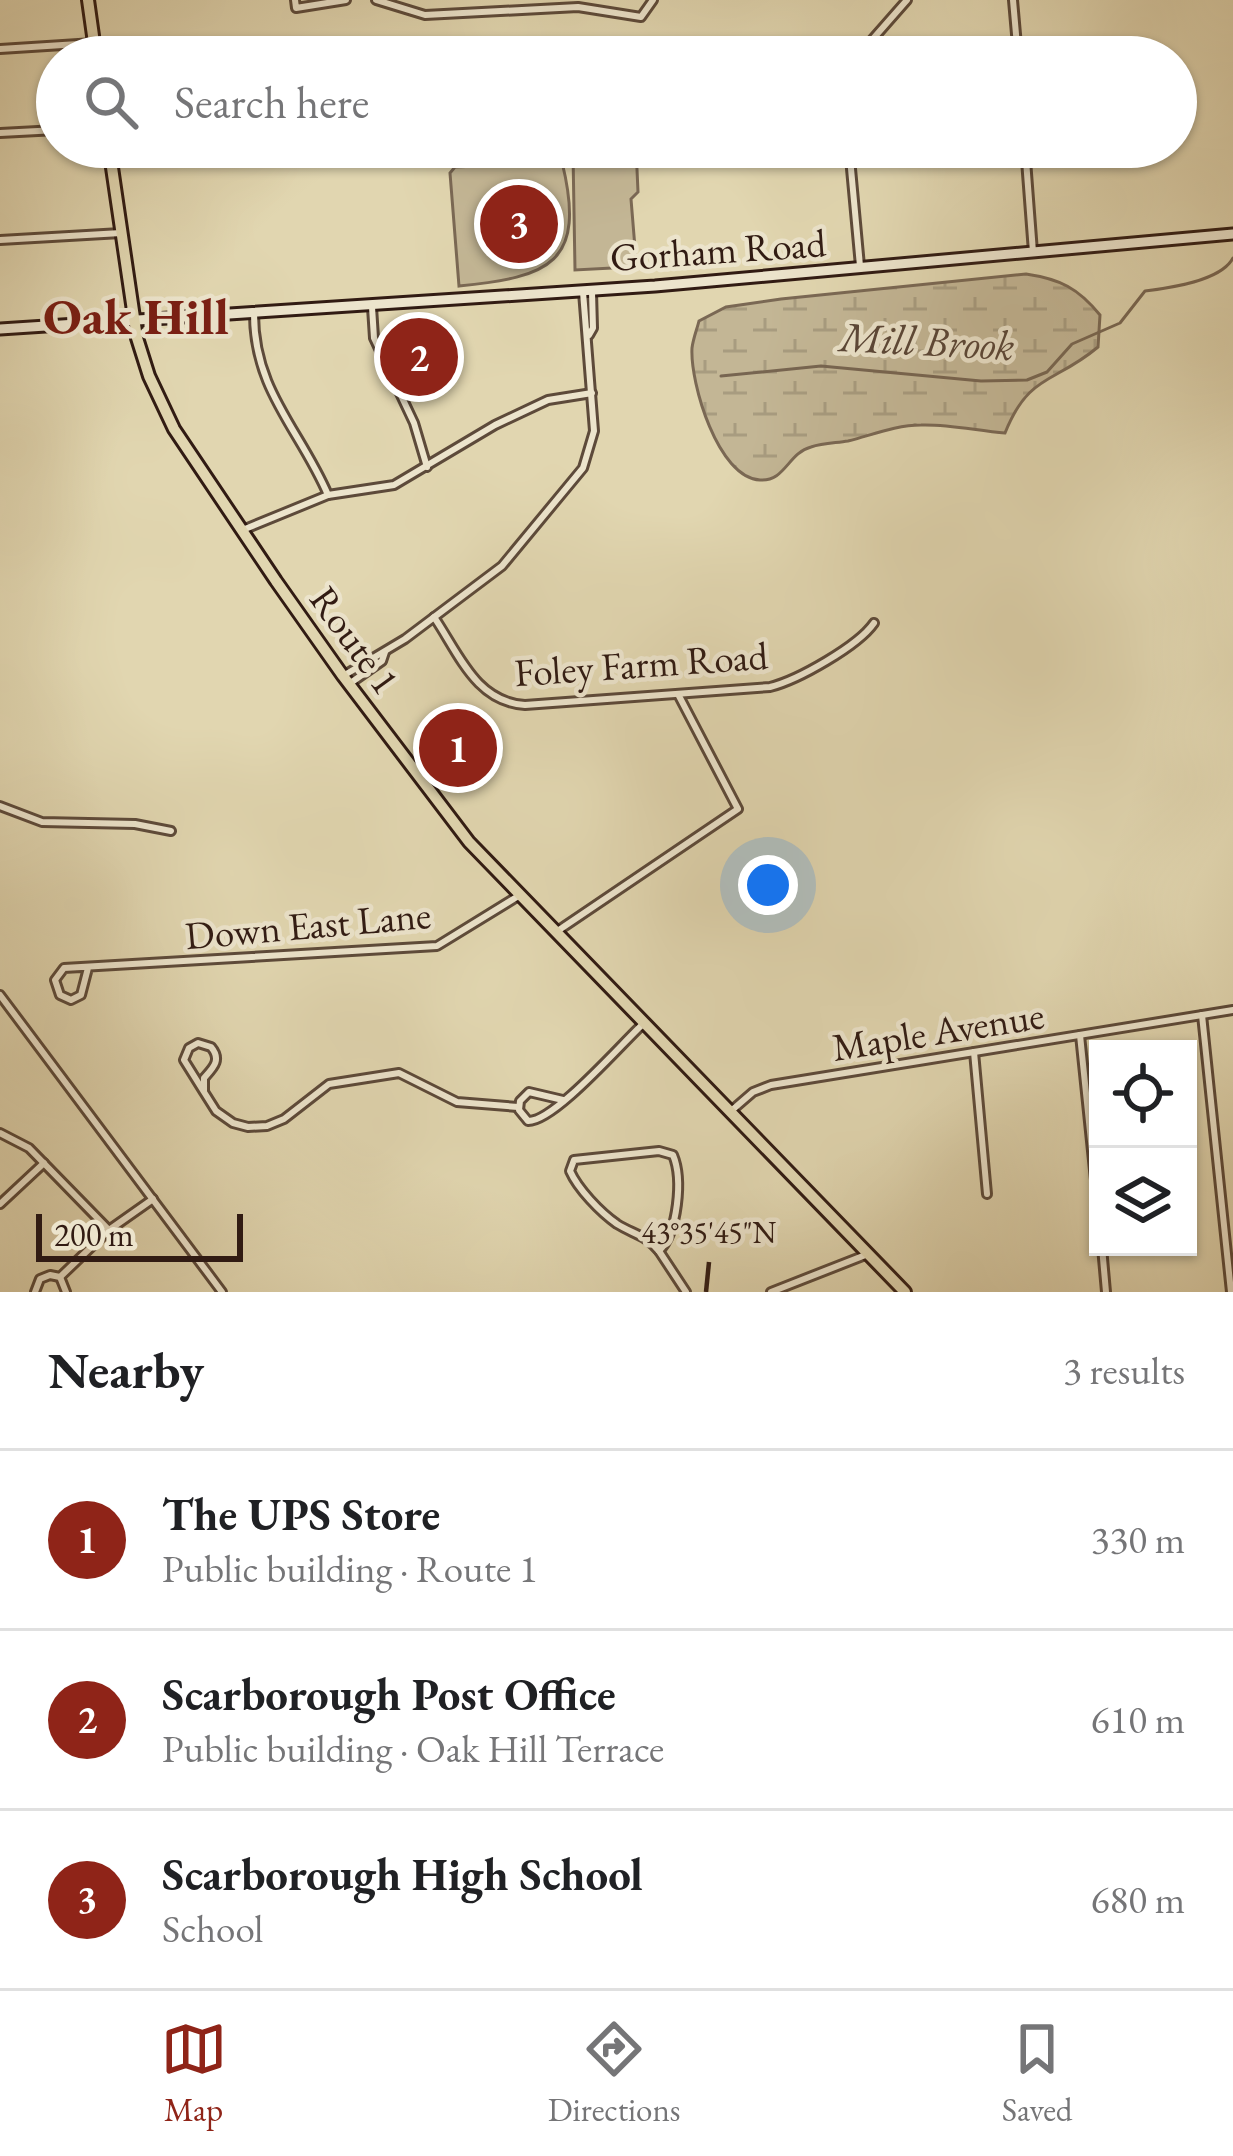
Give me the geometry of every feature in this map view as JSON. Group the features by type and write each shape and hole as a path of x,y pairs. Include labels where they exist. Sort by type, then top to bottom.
{"main road":[{"path":"88,0 93,36"},
{"name":"Route 1","path":"112,168 148,374 169,419 242,532 346,680 446,813 520,896 905,1292"},
{"name":"Gorham Road","path":"0,329 372,307 1233,234"}],"street":[{"path":"295,0 296,8 346,0"},
{"path":"376,0 424,15 578,8 641,17 653,0"},
{"path":"875,36 907,0"},
{"path":"1016,36 1013,3 1025,6"},
{"path":"0,49 36,47"},
{"path":"0,134 36,131"},
{"path":"851,168 860,269"},
{"path":"1027,168 1033,252"},
{"path":"0,241 121,233"},
{"path":"346,680 511,558 583,468 593,440 588,290"},
{"path":"372,307 374,338 414,423 427,467"},
{"path":"254,314 266,381 328,495"},
{"path":"242,532 256,522 328,495 386,488 548,400 592,393"},
{"name":"Foley Farm Road","path":"434,617 479,685 500,702 533,705 782,684 866,634 874,622"},
{"path":"556,932 737,809 679,696"},
{"path":"0,806 42,822 135,824 171,831"},
{"path":"684,843 692,856"},
{"name":"Down East Lane","path":"88,968 81,995 69,1000 60,995 55,982 61,971 88,968 437,946 520,896"},
{"path":"0,995 222,1292"},
{"name":"Maple Avenue","path":"730,1112 753,1092 771,1085 1233,1010"},
{"path":"1202,1016 1231,1292"},
{"path":"518,1108 526,1120 538,1121 644,1023"},
{"path":"1080,1035 1092,1148"},
{"path":"204,1092 204,1078 215,1066 216,1055 208,1045 198,1043 187,1050 185,1063 204,1092 222,1116 248,1127 284,1119 329,1084 399,1073 457,1102 518,1108"},
{"path":"974,1052 987,1194"},
{"path":"518,1108 521,1098 531,1092 563,1100"},
{"path":"0,1132 23,1144 109,1230"},
{"path":"659,1251 672,1231 677,1166 673,1155 659,1151 573,1161 571,1174 580,1187 615,1222 646,1236 686,1292"},
{"path":"0,1204 44,1163"},
{"path":"35,1292 37,1282 45,1276 60,1277 109,1230 153,1199"},
{"path":"771,1292 868,1253"},
{"path":"1103,1256 1106,1292"},
{"path":"60,1277 66,1292"}],"green space":[{"path":"454,168 563,168 569,223 554,259 517,277 459,286 450,173"},
{"path":"573,168 637,168 638,192 631,199 636,260 631,267 575,270"},
{"path":"1026,274 1068,286 1092,306 1100,315 1098,347 1033,389 1005,433 902,427 811,447 775,477 760,480 745,475 720,447 696,383 693,345 699,321 726,307 781,299"}],"waterway":[{"name":"Mill Brook","path":"721,376 821,366 981,381 1027,380 1047,372 1072,344 1120,323 1145,291 1206,278 1233,258"}],"place":[{"name":"Scarborough High School","path":"519,224"},
{"name":"Scarborough Post Office","path":"419,357"},
{"name":"The UPS Store","path":"458,748"}],"district":[{"name":"Oak Hill","path":"136,316"}]}
